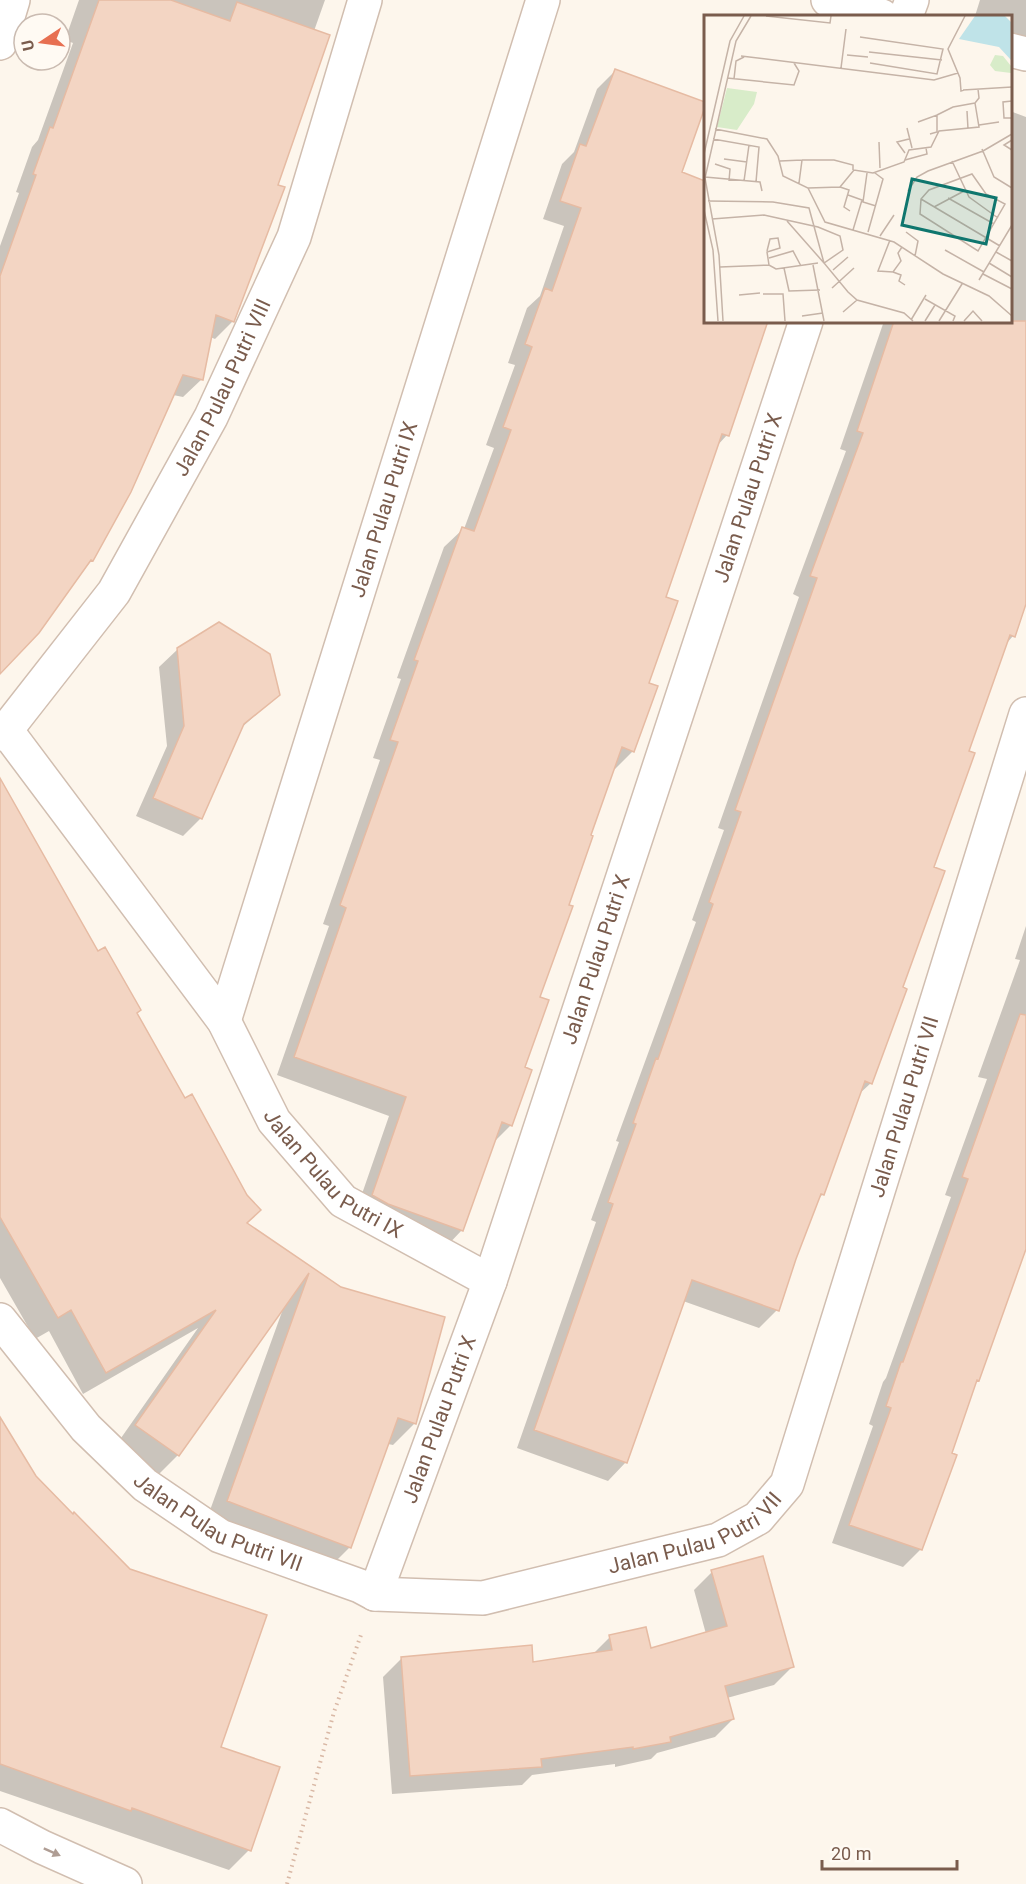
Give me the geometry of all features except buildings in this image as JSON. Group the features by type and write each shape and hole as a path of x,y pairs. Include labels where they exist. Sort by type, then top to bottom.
{"street":[{"path":"0,43 13,0"},
{"name":"Jalan Pulau Putri VIII","path":"3,732 114,592 212,417 294,237 365,0"},
{"name":"Jalan Pulau Putri IX","path":"224,1021 543,0"},
{"path":"828,0 879,15"},
{"path":"906,15 912,0"},
{"path":"1011,50 1026,54"},
{"name":"Jalan Pulau Putri X","path":"375,1593 490,1281 806,322"},
{"name":"Jalan Pulau Putri VII","path":"0,1320 86,1428 146,1485 220,1536 375,1593 483,1598 718,1540 758,1518 787,1484 1026,714"},
{"name":"Jalan Pulau Putri IX","path":"3,732 224,1021 274,1121 343,1202 490,1281"},
{"path":"0,1825 42,1847 125,1884"}],"path":[{"path":"287,1884 334,1712 375,1593"}]}
